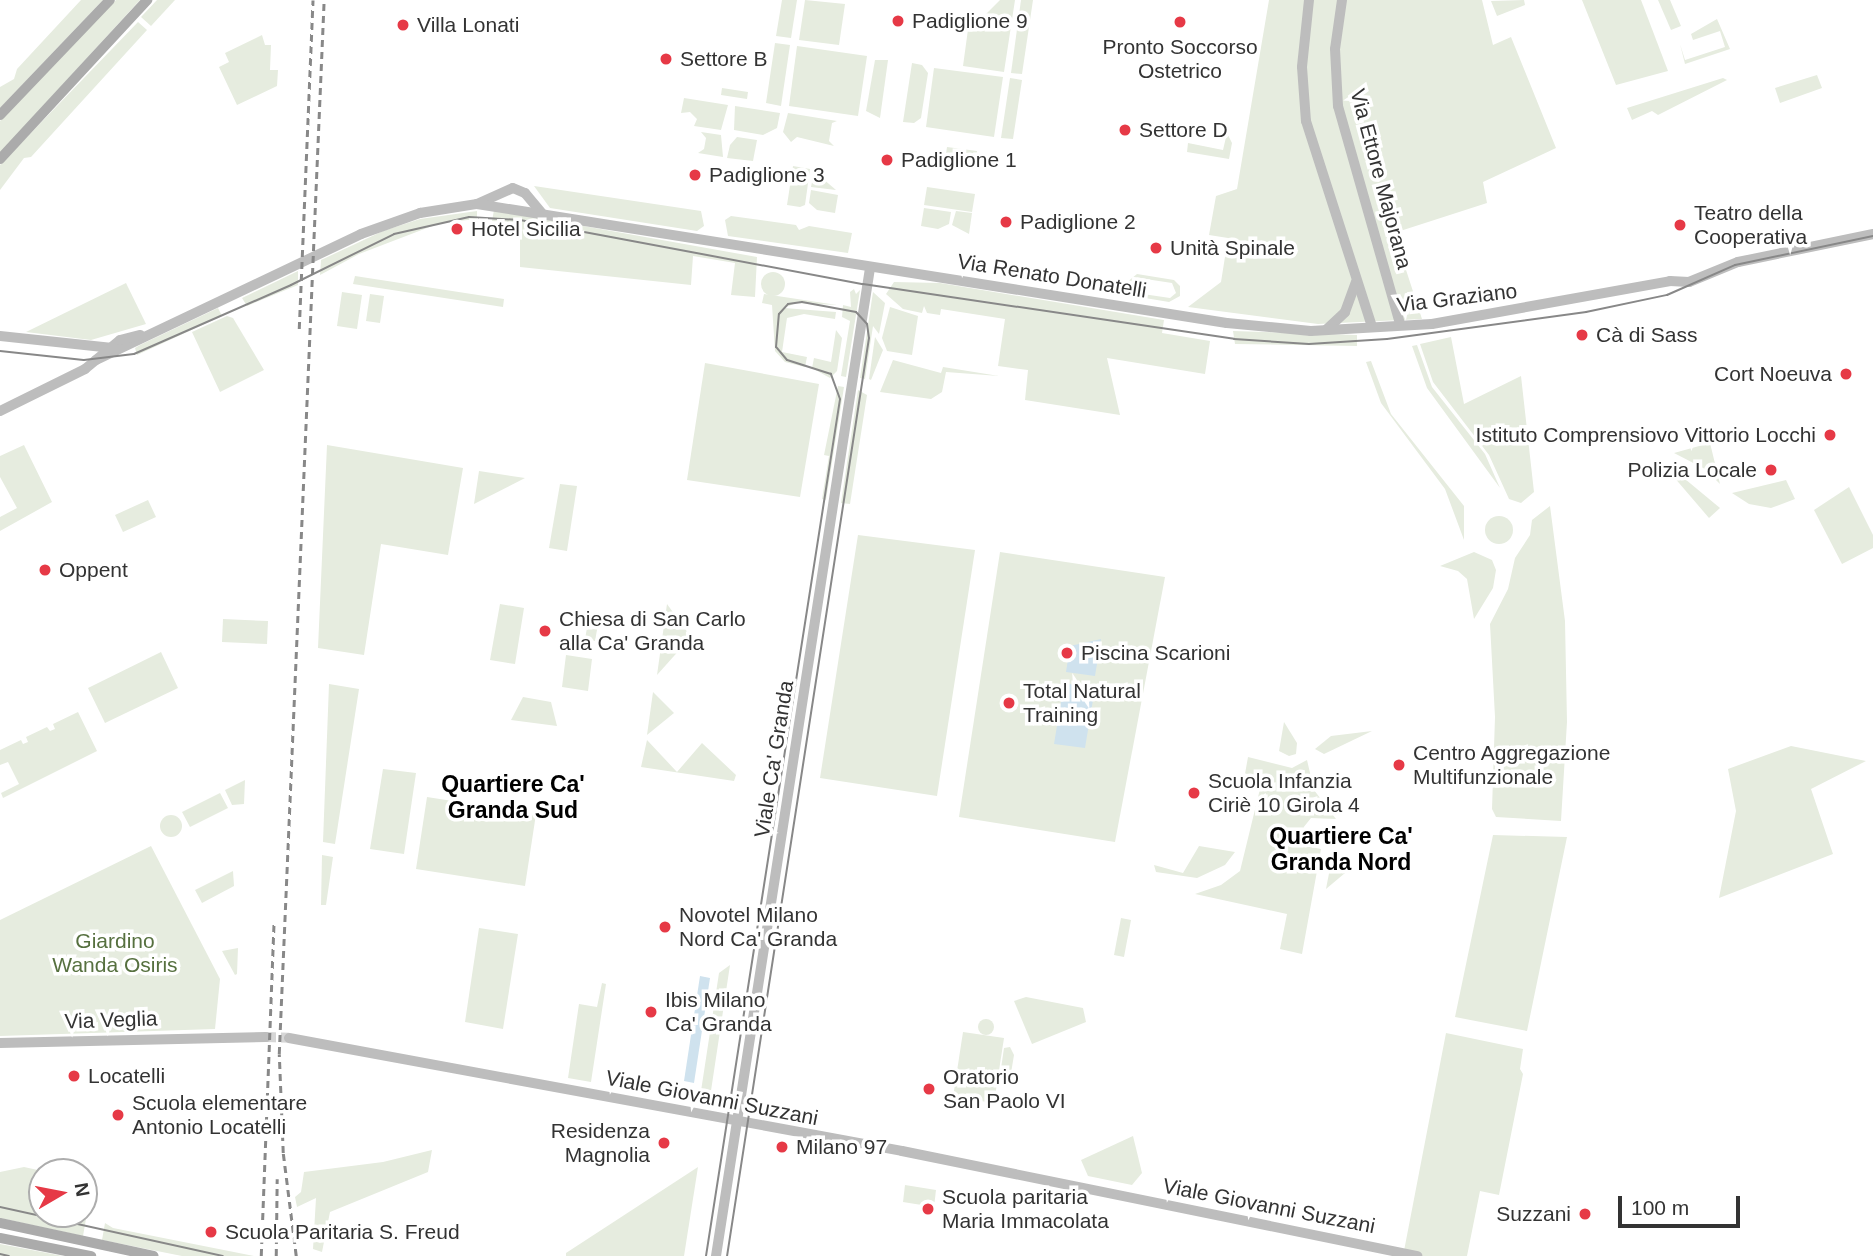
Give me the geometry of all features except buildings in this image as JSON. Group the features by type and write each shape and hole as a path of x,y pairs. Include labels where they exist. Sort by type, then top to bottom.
{"main road":[{"path":"0,115 110,0"},
{"path":"0,159 147,0"},
{"path":"0,1223 154,1256"},
{"path":"0,1238 89,1256"}],"street":[{"path":"1309,0 1302,100 1372,327"},
{"name":"Via Ettore Majorana","path":"1342,0 1335,49 1338,106 1400,324"},
{"path":"0,411 85,369 111,348 157,331 361,234 420,213 477,204 501,191 513,188 529,198 543,214"},
{"path":"501,191 511,209 529,198"},
{"name":"Via Renato Donatelli","path":"477,204 1227,323"},
{"name":"Via Graziano","path":"1227,323 1325,330 1443,322 1670,281 1689,282 1738,262 1873,234"},
{"name":"Viale Ca' Granda","path":"716,1256 870,268"},
{"path":"1325,330 1345,312 1355,275"},
{"path":"0,336 111,348"},
{"path":"80,345 124,343"},
{"path":"96,360 124,343"},
{"path":"80,345 89,356 85,369"},
{"name":"Via Veglia","path":"0,1043 266,1037"},
{"name":"Viale Giovanni Suzzani","path":"289,1038 737,1122 1417,1256"}],"green space":[{"path":"81,0 103,0 0,108 0,87 14,79 17,69"},
{"path":"116,0 140,0 0,153 0,121"},
{"path":"157,0 175,0 151,26 141,17"},
{"path":"782,0 797,0 791,38 776,36"},
{"path":"805,0 845,4 839,45 799,40"},
{"path":"1000,0 1015,0 1004,72 963,66 969,22 986,14"},
{"path":"1021,0 1033,0 1022,74 1011,73"},
{"path":"1269,0 1482,0 1493,45 1511,37 1556,148 1483,182 1487,203 1394,233 1422,319 1318,324 1188,307 1221,282 1228,238 1209,235 1216,196 1237,189"},
{"path":"1524,0 1525,5 1497,16 1491,1"},
{"path":"1582,0 1641,0 1668,71 1616,85"},
{"path":"1658,0 1670,0 1681,26 1671,30"},
{"path":"1717,19 1730,49 1685,64 1680,44 1685,60 1725,47 1720,31 1693,40 1691,34"},
{"path":"138,22 147,30 31,157 24,158 0,190 0,165"},
{"path":"262,35 265,45 271,45 270,70 278,70 277,86 237,105 219,67 229,62 225,53"},
{"path":"775,43 790,45 781,106 766,103"},
{"path":"797,46 867,56 858,116 789,106"},
{"path":"875,60 888,60 880,118 866,111"},
{"path":"912,63 922,65 928,73 921,118 914,123 903,122"},
{"path":"934,68 1003,77 994,137 926,127"},
{"path":"1817,75 1822,88 1780,103 1775,88"},
{"path":"1010,78 1022,80 1013,139 1001,138"},
{"path":"1723,78 1727,80 1658,115 1652,111 1632,120 1627,108"},
{"path":"722,88 748,92 747,99 721,95"},
{"path":"684,98 728,105 721,130 694,126 697,119 690,112 681,113"},
{"path":"735,106 780,113 777,128 763,135 734,130"},
{"path":"788,113 837,121 832,123 829,141 834,146 797,137 791,142 783,132"},
{"path":"701,132 721,135 723,157 698,153 704,149 706,138"},
{"path":"1227,133 1232,143 1229,159 1187,152 1188,143 1223,150"},
{"path":"737,137 757,140 753,161 727,158 730,145"},
{"path":"947,147 977,151 975,166 945,161"},
{"path":"793,166 810,169 805,205 800,207 787,205"},
{"path":"813,177 822,178 836,190 811,187"},
{"path":"534,186 701,211 704,226 697,231 550,208"},
{"path":"927,187 975,194 972,212 924,205"},
{"path":"811,190 838,195 835,213 817,210 809,203"},
{"path":"924,208 951,212 949,224 938,229 921,226"},
{"path":"494,210 757,257 755,297 731,295 735,263 693,256 691,285 520,267 520,224 492,221"},
{"path":"477,211 477,219 440,223 359,254 320,275 321,260 383,231 420,219"},
{"path":"956,211 972,213 969,234 952,225"},
{"path":"731,216 796,225 799,230 809,226 852,233 848,253 728,236 725,220"},
{"path":"298,271 298,285 247,306 242,298"},
{"path":"773,272 781,276 785,284 781,292 773,296 765,292 761,284 765,276"},
{"path":"1137,274 1174,280 1180,286 1180,296 1169,302 1133,296 1126,283","holes":["1139,278 1172,283 1176,293 1170,298 1136,293 1130,284"]},
{"path":"355,276 504,299 503,307 353,284"},
{"path":"894,282 940,283 1164,320 1162,333 1210,341 1205,374 1107,358 1120,415 1025,400 1028,370 998,366 1005,319 941,309 940,315 927,313 924,306 922,313 903,309 886,294"},
{"path":"126,283 146,324 91,340 26,332"},
{"path":"854,289 856,294 860,290 846,377 841,376 850,321 842,317 843,305 851,307 850,292"},
{"path":"342,292 362,295 357,329 337,326"},
{"path":"873,292 885,303 879,334 873,326 865,379 860,378"},
{"path":"370,294 384,296 380,323 366,321"},
{"path":"764,294 837,305 796,303 784,308 836,312 835,319 804,314 787,318 782,352 807,357 805,367 785,362 775,351 772,305 762,303"},
{"path":"890,307 918,316 912,355 887,351 882,338"},
{"path":"218,308 222,316 137,355 135,348 140,345"},
{"path":"227,316 233,318 264,370 220,392 192,332"},
{"path":"836,330 842,338 837,371 830,378 812,368 814,358 831,362"},
{"path":"1233,331 1357,335 1357,346 1235,344"},
{"path":"875,337 883,350 871,380 869,379"},
{"path":"1451,337 1464,404 1521,376 1534,492 1521,503 1509,499 1489,455 1433,382 1420,344"},
{"path":"1417,345 1432,387 1485,454 1500,488 1427,388 1412,346"},
{"path":"893,360 941,373 943,367 999,376 946,372 942,392 931,399 880,392"},
{"path":"1371,361 1391,414 1464,506 1464,540 1445,489 1381,403 1366,362"},
{"path":"705,363 819,384 800,497 687,480"},
{"path":"838,386 844,387 826,500 822,499 829,456 824,455"},
{"path":"858,390 867,395 850,504 841,503"},
{"path":"1710,443 1720,484 1705,469 1674,453"},
{"path":"24,445 52,502 0,531 0,517 17,508 0,477 0,456"},
{"path":"327,445 463,468 448,555 381,544 364,655 318,648"},
{"path":"479,471 525,478 474,504"},
{"path":"1673,476 1685,479 1720,508 1709,518"},
{"path":"1786,480 1795,499 1771,508 1749,504 1732,493"},
{"path":"560,484 577,486 567,551 549,548"},
{"path":"1849,487 1873,535 1873,548 1842,564 1814,510"},
{"path":"148,500 156,517 123,532 115,515"},
{"path":"1550,506 1565,621 1567,722 1561,821 1496,817 1492,809 1495,717 1490,624 1508,589 1515,558 1530,535 1532,520"},
{"path":"1499,516 1509,520 1513,530 1509,540 1499,544 1489,540 1485,530 1489,520"},
{"path":"858,535 975,550 937,796 820,778"},
{"name":"Piscina Scarioni","path":"1000,552 1165,577 1115,842 959,817"},
{"path":"1474,552 1492,560 1496,570 1493,588 1474,619 1467,579 1458,571 1440,566"},
{"path":"500,604 524,608 515,664 490,660"},
{"path":"667,604 691,637 657,675"},
{"path":"589,617 599,619 595,641 585,639"},
{"path":"223,619 268,621 267,644 222,642"},
{"path":"161,652 178,688 105,723 88,688"},
{"path":"566,655 592,659 588,691 562,687"},
{"path":"329,684 359,689 335,844 323,842"},
{"path":"653,692 674,713 647,735"},
{"path":"523,697 551,702 557,726 511,720"},
{"path":"78,712 97,751 3,798 1,793 19,784 8,762 0,765 0,750 21,740 23,744 28,742 26,737 47,727 50,731 55,729 53,724"},
{"path":"1284,722 1297,743 1296,754 1289,756 1279,751"},
{"path":"1372,731 1324,754 1315,749 1331,736"},
{"path":"647,740 677,772 702,743 736,775 734,781 641,767"},
{"path":"1791,746 1866,761 1811,789 1833,854 1719,898 1736,811 1728,769"},
{"path":"1248,757 1292,768 1307,760 1314,790 1336,819 1311,818 1299,833 1297,844 1321,849 1302,954 1280,949 1287,914 1195,894 1221,885 1240,871 1260,789 1243,785"},
{"path":"383,769 416,773 404,854 370,849"},
{"path":"245,780 244,804 232,805 225,790"},
{"path":"220,793 228,808 190,827 182,812"},
{"path":"427,797 536,814 525,886 416,869"},
{"path":"171,815 179,818 182,826 179,834 171,837 163,834 160,826 163,818"},
{"path":"1493,835 1567,837 1527,1031 1455,1017"},
{"name":"Giardino Wanda Osiris","path":"151,846 220,979 215,1029 0,1036 0,920"},
{"path":"1199,846 1235,852 1225,865 1197,878 1156,872 1154,865 1183,873"},
{"path":"322,855 333,857 326,905 321,905"},
{"path":"1338,862 1345,873 1326,889 1330,868"},
{"path":"233,871 234,886 202,903 195,890"},
{"path":"1121,918 1131,920 1124,957 1114,955"},
{"path":"479,928 518,934 503,1029 465,1022"},
{"path":"238,948 237,974 235,975 222,951"},
{"path":"730,965 709,1104 666,1096 677,1087 701,1091 719,973"},
{"path":"602,983 606,984 591,1082 568,1078 579,1004 597,1007"},
{"path":"1026,997 1083,1008 1086,1022 1032,1044 1014,1001"},
{"path":"986,1019 992,1021 992,1033 986,1035 980,1033 978,1027 980,1021"},
{"path":"963,1032 1004,1038 994,1103 953,1097"},
{"path":"1446,1033 1523,1049 1520,1069 1523,1074 1499,1195 1480,1191 1467,1256 1403,1256"},
{"path":"1010,1047 1014,1055 1010,1079 999,1082 1004,1048"},
{"path":"1133,1136 1142,1173 1132,1185 1088,1176 1081,1160"},
{"path":"432,1150 428,1172 330,1212 322,1252 313,1249 316,1198 297,1207 295,1197 301,1192 304,1172 383,1162"},
{"path":"698,1167 684,1256 566,1256 566,1253"},
{"path":"28,1168 28,1224 0,1218 0,1172"},
{"path":"905,1185 936,1190 934,1207 903,1202"},
{"path":"105,1223 113,1228 254,1256 182,1256 102,1240"},
{"path":"46,1228 84,1228 83,1236"},
{"path":"0,1244 63,1256 0,1256"}],"water":[{"path":"1101,639 1095,676 1066,672 1070,646"},
{"path":"1064,683 1095,688 1085,748 1054,744"},
{"path":"700,976 710,978 694,1083 684,1081"}],"tunnel":[{"path":"266,1037 289,1038"}],"tram line":[{"path":"0,351 84,360 134,354 291,285 394,234 469,217 520,220 863,284 1234,339 1309,344 1387,339 1586,312 1667,295 1735,265 1873,236"},
{"path":"706,1256 840,399 831,374 787,360 776,347 779,314 788,304 802,302 856,312 867,324 869,338 727,1256"},
{"path":"0,1207 223,1256"},
{"path":"0,1254 9,1256"}],"railway":[{"path":"299,329 313,0"},
{"path":"296,1256 283,1153 279,1054 324,0"},
{"path":"261,1256 274,923"},
{"path":"276,1256 277,1179"}],"place":[{"name":"Padiglione 9","path":"898,21"},
{"name":"Pronto Soccorso Ostetrico","path":"1180,22"},
{"name":"Villa Lonati","path":"403,25"},
{"name":"Settore B","path":"666,59"},
{"name":"Settore D","path":"1125,130"},
{"name":"Padiglione 1","path":"887,160"},
{"name":"Padiglione 3","path":"695,175"},
{"name":"Padiglione 2","path":"1006,222"},
{"name":"Teatro della Cooperativa","path":"1680,225"},
{"name":"Hotel Sicilia","path":"457,229"},
{"name":"Unità Spinale","path":"1156,248"},
{"name":"Cà di Sass","path":"1582,335"},
{"name":"Cort Noeuva","path":"1846,374"},
{"name":"Istituto Comprensiovo Vittorio Locchi","path":"1830,435"},
{"name":"Polizia Locale","path":"1771,470"},
{"name":"Oppent","path":"45,570"},
{"name":"Chiesa di San Carlo alla Ca' Granda","path":"545,631"},
{"name":"Piscina Scarioni","path":"1067,653"},
{"name":"Total Natural Training","path":"1009,703"},
{"name":"Centro Aggregazione Multifunzionale","path":"1399,765"},
{"name":"Scuola Infanzia Ciriè 10 Girola 4","path":"1194,793"},
{"name":"Novotel Milano Nord Ca' Granda","path":"665,927"},
{"name":"Ibis Milano Ca' Granda","path":"651,1012"},
{"name":"Locatelli","path":"74,1076"},
{"name":"Oratorio San Paolo VI","path":"929,1089"},
{"name":"Scuola elementare Antonio Locatelli","path":"118,1115"},
{"name":"Residenza Magnolia","path":"664,1143"},
{"name":"Milano 97","path":"782,1147"},
{"name":"Scuola paritaria Maria Immacolata","path":"928,1209"},
{"name":"Suzzani","path":"1585,1214"},
{"name":"Scuola Paritaria S. Freud","path":"211,1232"}],"district":[{"name":"Quartiere Ca' Granda Sud","path":"513,797"},
{"name":"Quartiere Ca' Granda Nord","path":"1341,849"}]}
